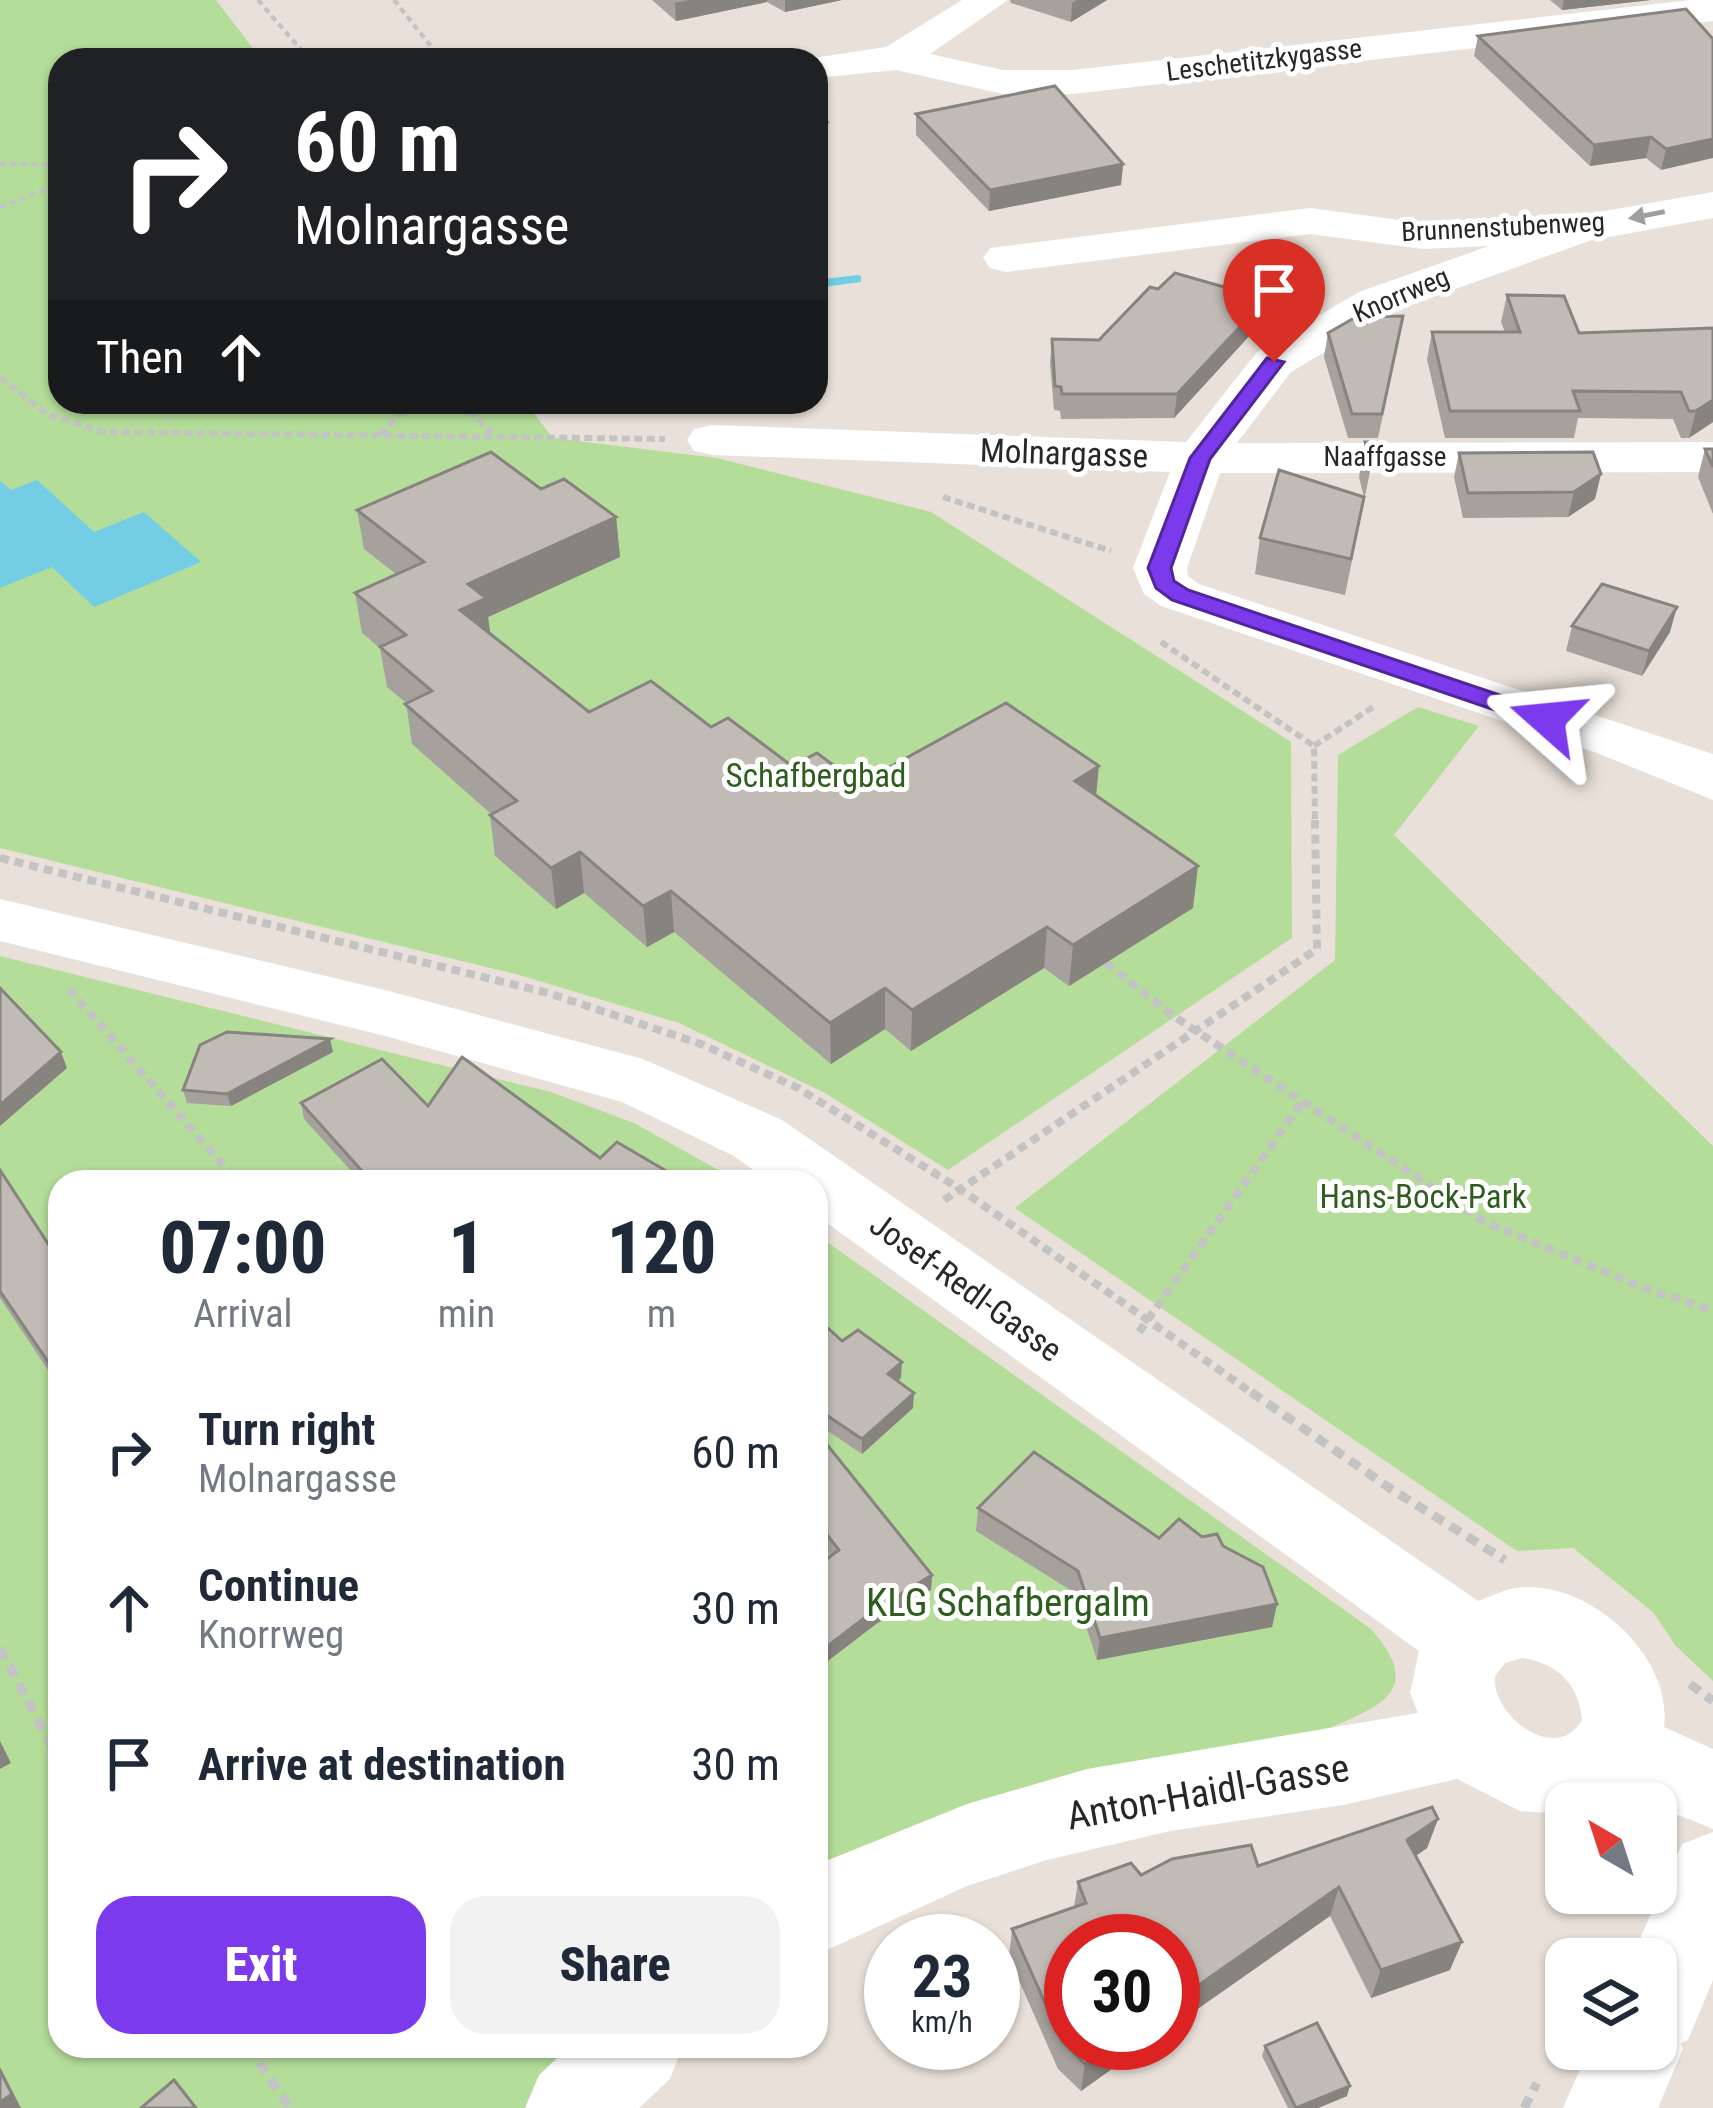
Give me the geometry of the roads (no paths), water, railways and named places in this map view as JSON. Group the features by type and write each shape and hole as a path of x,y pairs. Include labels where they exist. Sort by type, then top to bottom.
{"street":[{"path":"896,58 989,0"},
{"name":"Leschetitzkygasse","path":"828,65 896,58 1003,82 1073,82 1713,9"},
{"name":"Brunnenstubenweg","path":"1006,258 1310,221 1423,236 1582,228 1713,205"},
{"name":"Knorrweg","path":"1200,458 1274,362 1375,302 1582,228"},
{"name":"Molnargasse","path":"712,440 1200,458 1160,568 1163,584 1180,595 1617,740 1695,768 1713,781"},
{"name":"Naaffgasse","path":"1200,458 1713,457"},
{"name":"Josef-Redl-Gasse","path":"29,928 385,1013 644,1083 758,1138 803,1170"},
{"name":"Josef-Redl-Gasse","path":"828,1187 1469,1640"},
{"path":"1522,1622 1553,1627 1582,1642 1606,1664 1621,1691 1624,1719 1616,1745 1599,1763 1576,1774 1548,1777 1519,1771 1492,1757 1470,1737 1455,1712 1450,1684 1455,1661 1469,1640 1492,1626 1522,1622"},
{"name":"Anton-Haidl-Gasse","path":"828,1905 868,1883 944,1854 1108,1805 1382,1761 1470,1737"},
{"path":"1616,1745 1674,1776 1713,1789"},
{"path":"1677,1959 1713,1874"},
{"path":"572,2108 624,2058"},
{"path":"1610,2108 1627,2070"}],"water":[{"path":"37,480 94,532 144,512 201,562 94,607 52,567 0,588 0,481 11,490"}],"waterway":[{"path":"828,283 857,279"}],"park label":[{"name":"Schafbergbad","path":"816,775"},
{"name":"Hans-Bock-Park","path":"1423,1196"},
{"name":"KLG Schafbergalm","path":"1008,1603"}]}
